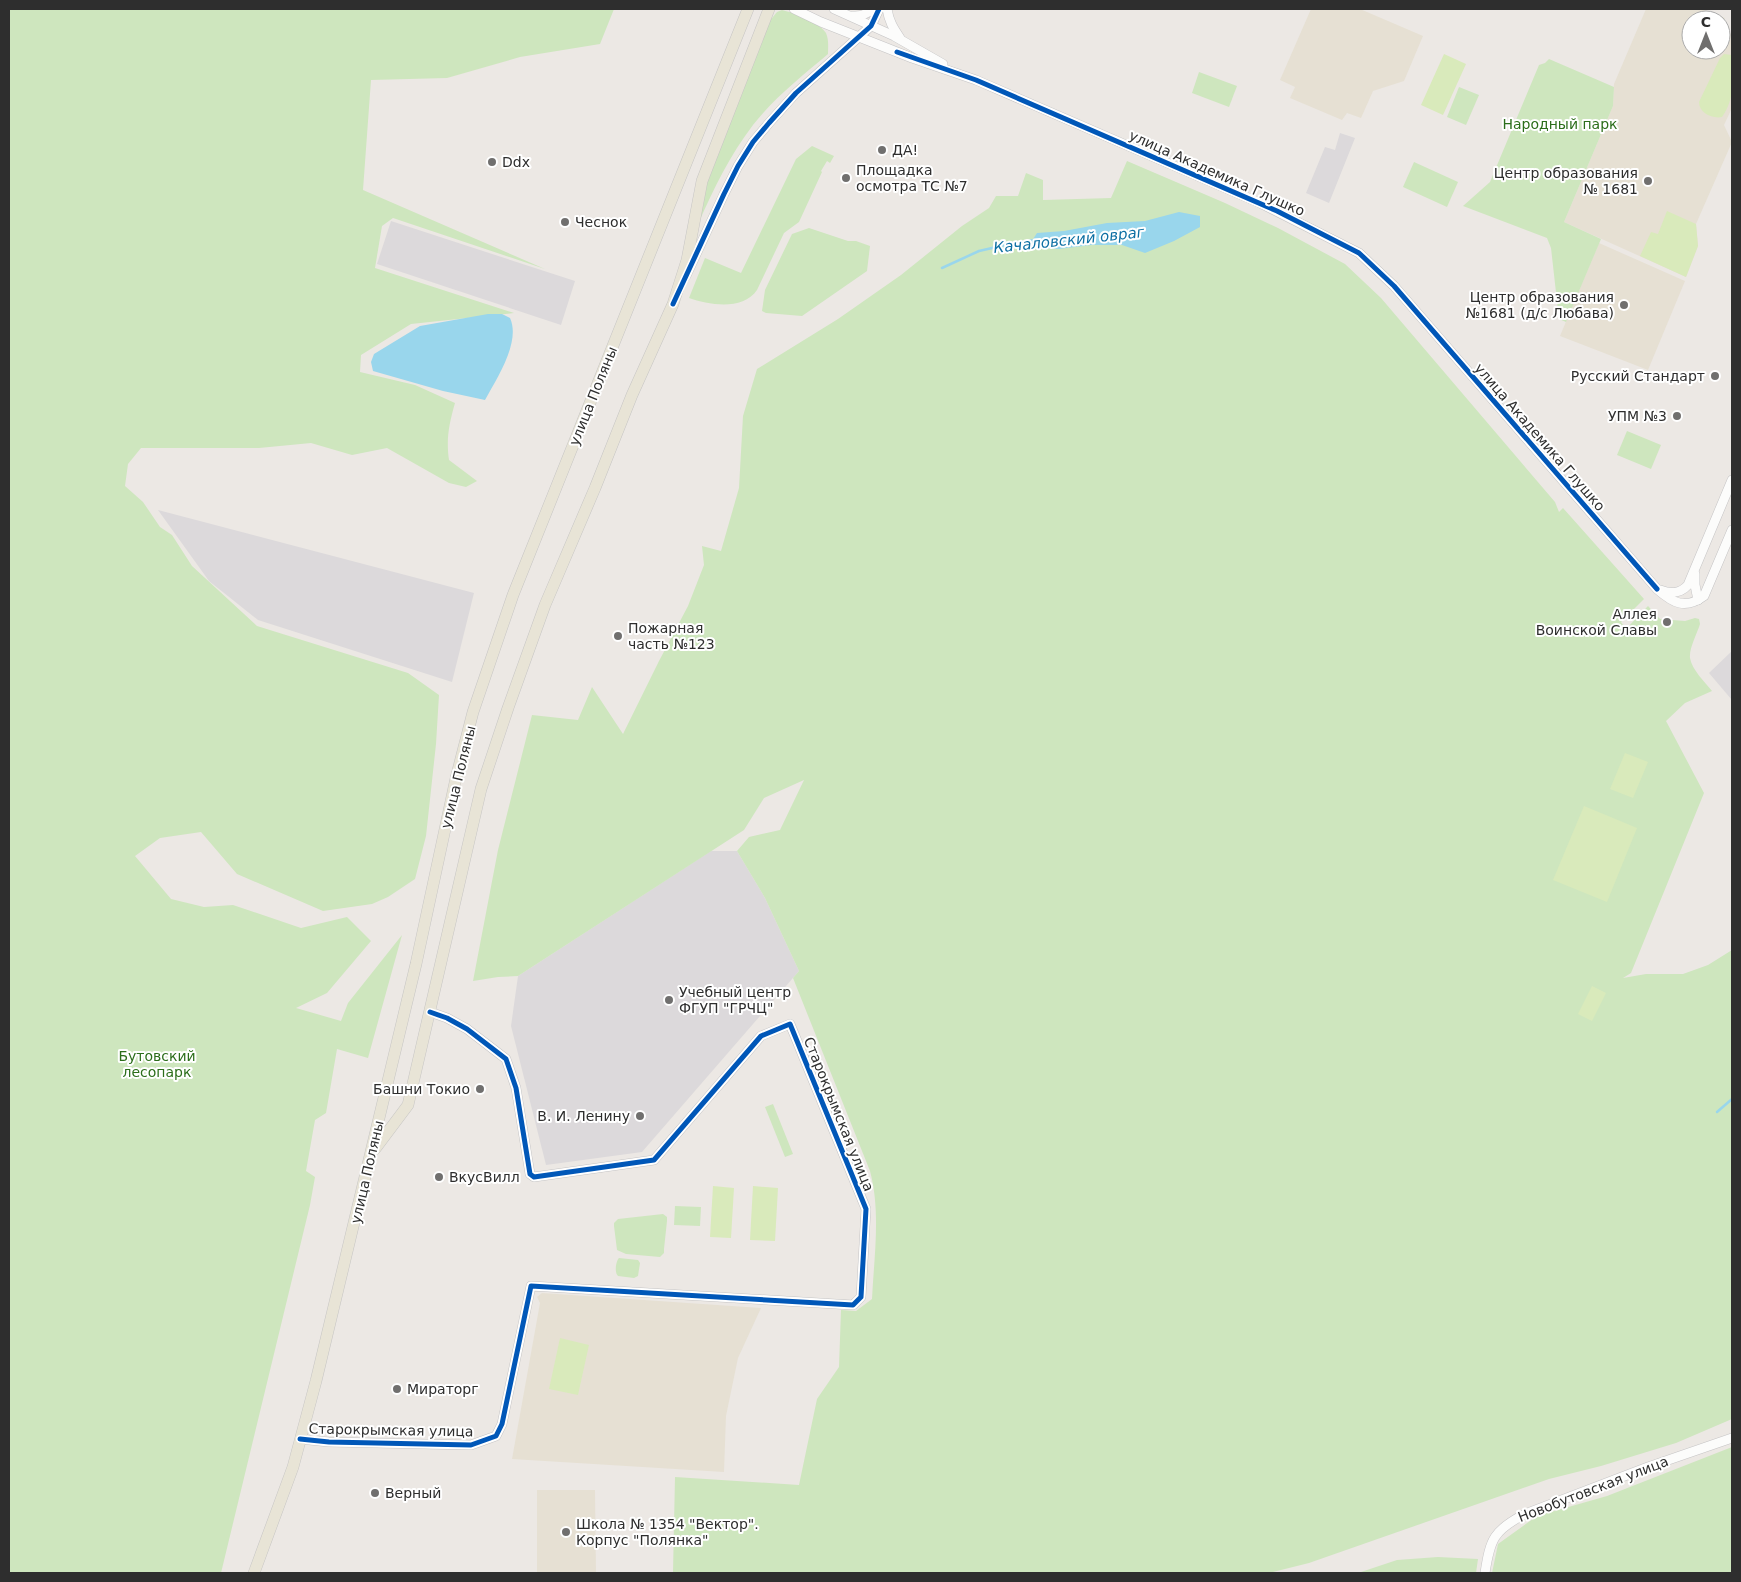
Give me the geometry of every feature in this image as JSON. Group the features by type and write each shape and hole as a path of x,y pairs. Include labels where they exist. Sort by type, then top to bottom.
{"main road":[{"name":"улица Поляны","path":"254,1573 292,1467 316,1382 372,1152 416,964 456,778 473,712 513,595 748,9"},
{"name":"улица Поляны","path":"372,1152 408,1105 481,789 545,606 632,395 673,304 687,260 702,181 768,12"}],"street":[{"path":"768,12 776,9"},
{"name":"улица Академика Глушко","path":"794,9 858,37 912,58 956,72 1246,196 1359,253 1394,286 1657,589 1669,600 1676,602 1686,604 1698,600"},
{"path":"834,9 902,40 956,72"},
{"path":"847,15 860,16 867,14 872,9"},
{"path":"673,304 724,194 738,166 754,142 796,93 871,26 879,9"},
{"path":"887,9 893,28 902,40"},
{"path":"847,15 856,28 858,37"},
{"path":"1657,589 1668,593 1682,591 1688,585 1732,480"},
{"path":"1696,569 1695,585 1698,600 1704,596 1732,530"},
{"name":"Старокрымская улица","path":"300,1439 329,1442 471,1445 496,1436 502,1424 531,1286 853,1305 861,1297 866,1209 790,1024 761,1036 654,1160 534,1177 530,1174 516,1088 506,1059 467,1029 448,1018 430,1012"},
{"name":"Новобутовская улица","path":"1485,1573 1492,1541 1508,1522 1648,1467 1732,1438"}],"shaded area":[{"path":"1311,9 1360,9 1423,36 1404,81 1373,91 1361,118 1347,113 1342,120 1290,98 1295,87 1280,80"},
{"name":"Центр образования № 1681","path":"1646,9 1705,10 1681,10 1681,60 1731,60 1732,34 1732,108 1724,125 1732,142 1696,224 1698,246 1686,277 1564,222 1613,106 1614,84"},
{"path":"1340,133 1355,138 1329,203 1306,193 1325,147 1335,150"},
{"path":"391,221 575,281 561,325 377,264"},
{"name":"Центр образования №1681 (д/с Любава)","path":"1599,243 1685,281 1648,370 1560,336"},
{"path":"158,510 474,593 452,682 258,620 209,581"},
{"path":"1732,651 1732,700 1709,673"},
{"path":"711,851 737,851 765,898 799,971 642,1152 546,1165 511,1026 518,976"},
{"path":"542,1293 761,1308 738,1358 726,1416 724,1472 512,1459 540,1303 537,1297"},
{"name":"Школа № 1354 \"Вектор\". Корпус \"Полянка\"","path":"537,1490 595,1490 596,1573 537,1573"}],"green space":[{"name":"Бутовский лесопарк","path":"9,9 614,9 600,44 520,57 447,78 371,80 363,190 545,269 393,218 382,226 375,268 514,313 411,324 361,355 360,372 415,385 455,403 449,432 449,460 477,481 466,487 449,483 387,448 352,455 311,443 259,448 141,448 128,464 125,486 143,502 160,527 172,535 192,566 257,626 408,673 439,695 436,744 426,836 415,879 388,897 372,904 323,911 237,874 201,832 160,838 135,856 171,899 204,907 233,905 301,928 347,917 371,941 327,993 296,1008 341,1021 348,1003 402,935 368,1058 337,1049 326,1113 315,1120 306,1171 315,1177 310,1205 221,1573 9,1573"},
{"path":"782,10 806,18 823,29 828,38 828,54 779,96 753,125 723,172 699,222 703,190 768,23 777,12"},
{"path":"1444,54 1466,64 1443,115 1421,105"},
{"path":"1732,55 1733,79 1731,95 1722,117 1714,117 1707,114 1701,109 1699,102 1719,60 1731,60"},
{"name":"Народный парк","path":"1549,59 1614,87 1613,106 1564,222 1601,239 1566,322 1559,319 1551,248 1547,238 1463,206 1490,182 1539,65"},
{"path":"1199,72 1237,86 1229,107 1192,93"},
{"path":"1459,87 1479,95 1466,125 1447,117"},
{"path":"812,146 834,156 830,163 827,161 821,171 799,222 784,233 757,290 751,297 735,304 706,303 689,298 705,258 741,273 796,159"},
{"path":"1127,161 1278,228 1345,264 1381,298 1555,502 1559,512 1563,508 1644,599 1621,622 1626,629 1648,606 1660,619 1685,621 1695,618 1699,619 1700,624 1692,645 1690,658 1696,671 1712,691 1685,703 1666,721 1704,793 1631,973 1623,978 1646,974 1683,974 1708,965 1732,950 1732,1419 1676,1443 1601,1466 1549,1479 1309,1563 1269,1573 673,1573 675,1477 799,1485 817,1399 839,1367 841,1310 856,1311 872,1299 876,1235 873,1187 870,1171 793,978 799,971 765,898 737,851 749,837 780,830 804,780 764,798 744,830 518,976 473,981 498,850 532,715 578,720 592,687 623,734 688,606 704,565 702,546 721,551 739,488 743,416 757,369 838,319 901,275 962,226 989,208 996,196 1018,196 1026,173 1043,180 1043,200 1111,198"},
{"path":"1414,162 1458,182 1447,207 1403,187"},
{"path":"1667,211 1696,224 1698,246 1686,277 1640,256 1651,232 1658,234"},
{"path":"809,228 870,246 867,271 802,316 762,311 765,290 792,234"},
{"path":"1627,431 1661,445 1651,469 1617,455"},
{"path":"1625,753 1648,762 1633,798 1610,789"},
{"path":"1584,806 1637,828 1607,902 1553,880"},
{"path":"1592,986 1606,993 1592,1021 1578,1014"},
{"path":"773,1104 793,1154 785,1157 765,1107"},
{"path":"713,1186 734,1188 731,1238 710,1237"},
{"path":"753,1186 778,1188 775,1241 750,1240"},
{"path":"675,1206 701,1207 700,1226 674,1225"},
{"path":"663,1214 667,1217 667,1221 664,1253 660,1257 626,1254 617,1250 614,1223 618,1219"},
{"path":"619,1258 638,1260 640,1263 638,1276 634,1278 618,1276 616,1267"},
{"path":"560,1338 589,1345 578,1395 549,1389"},
{"path":"1732,1447 1732,1573 1492,1573 1498,1544 1537,1516 1607,1496"},
{"path":"1438,1557 1478,1559 1476,1573 1358,1573 1397,1560"}],"water":[{"path":"1179,212 1200,216 1200,227 1174,241 1145,253 1122,245 1091,245 1059,249 1028,247 1037,233 1064,231 1107,223 1145,221"},
{"path":"488,314 502,314 510,318 513,328 510,349 506,360 485,400 443,391 373,371 371,362 374,354 420,326"}],"waterway":[{"name":"Качаловский овраг","path":"942,268 979,251 1035,240"},
{"path":"1717,1112 1732,1099"}],"cycle path":[{"path":"673,304 724,194 753,142 796,93 871,26 879,9"},
{"path":"897,52 976,80 1277,211 1359,253 1394,286 1657,589"},
{"path":"300,1439 329,1442 471,1445 496,1436 502,1424 531,1286 853,1305 861,1297 866,1209 790,1024 761,1036 654,1160 534,1177 530,1174 516,1088 506,1059 467,1029 447,1018 430,1012"}],"place":[{"name":"ДА!","path":"882,150"},
{"name":"Ddx","path":"492,162"},
{"name":"Площадка осмотра ТС №7","path":"846,178"},
{"name":"Центр образования № 1681","path":"1648,181"},
{"name":"Чеснок","path":"565,222"},
{"name":"Центр образования №1681 (д/с Любава)","path":"1624,305"},
{"name":"Русский Стандарт","path":"1715,376"},
{"name":"УПМ №3","path":"1677,416"},
{"name":"Аллея Воинской Славы","path":"1667,622"},
{"name":"Пожарная часть №123","path":"618,636"},
{"name":"Учебный центр ФГУП \"ГРЧЦ\"","path":"669,1000"},
{"name":"Башни Токио","path":"480,1089"},
{"name":"В. И. Ленину","path":"640,1116"},
{"name":"ВкусВилл","path":"439,1177"},
{"name":"Мираторг","path":"397,1389"},
{"name":"Верный","path":"375,1493"},
{"name":"Школа № 1354 \"Вектор\". Корпус \"Полянка\"","path":"566,1532"}]}
